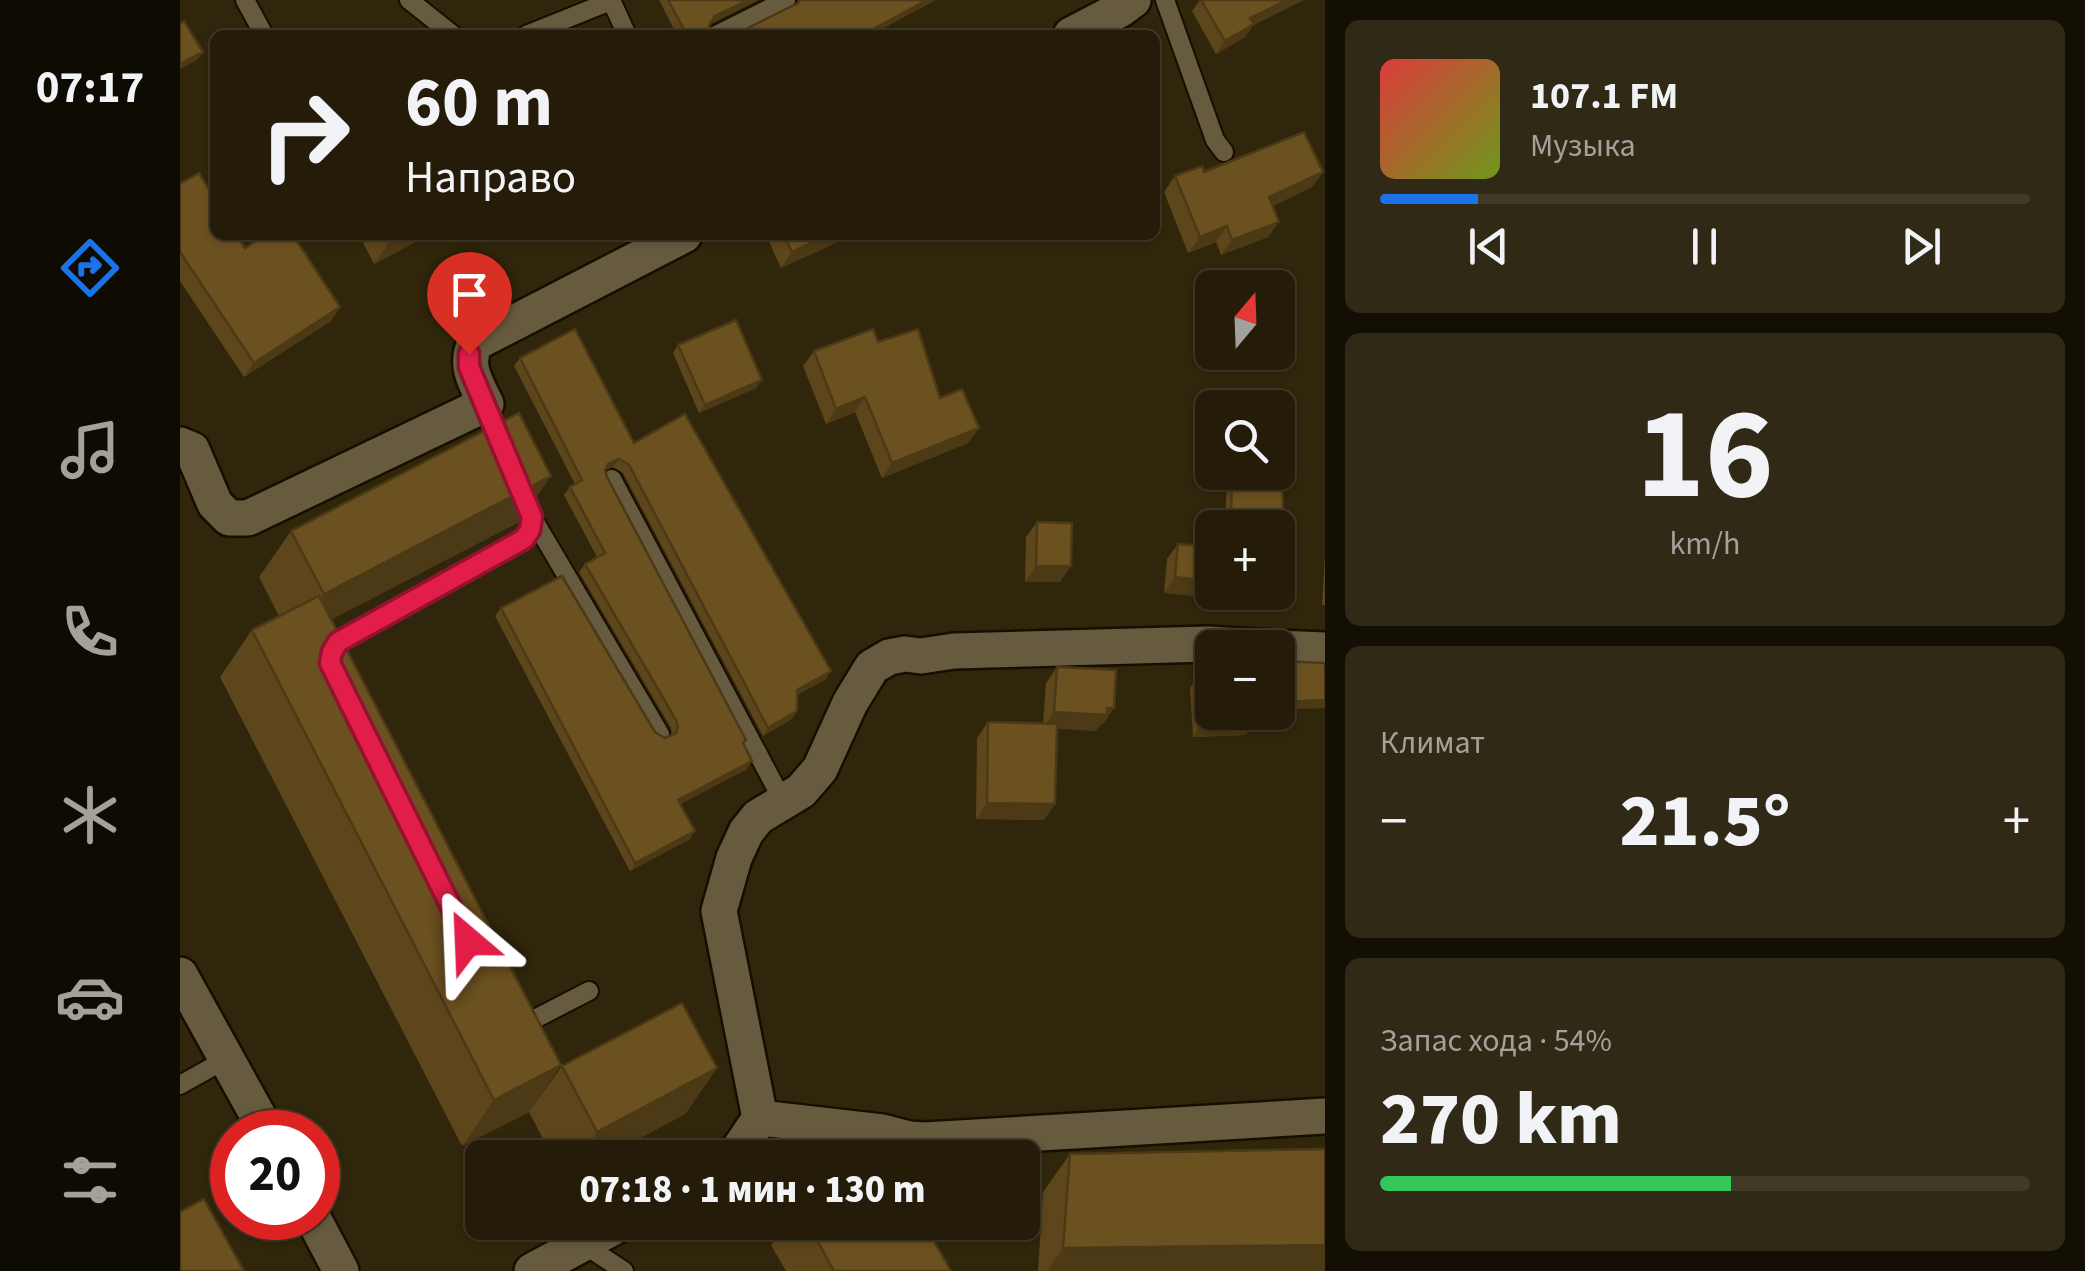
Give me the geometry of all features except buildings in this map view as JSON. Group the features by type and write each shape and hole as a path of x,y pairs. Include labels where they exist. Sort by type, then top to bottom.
{"street":[{"path":"1081,30 1133,0"},
{"path":"180,445 192,450 214,504 229,518 248,518 489,412 469,367 469,354 475,343 674,240"},
{"path":"745,1140 760,1118 719,912 734,858 746,832 758,817 801,791 820,769 872,667 905,654 921,656 954,650 1195,644"},
{"path":"1295,649 1325,650"},
{"path":"180,975 255,1110"},
{"path":"760,1118 926,1140 1325,1116"},
{"path":"324,1240 341,1271"},
{"path":"532,1271 590,1240"}],"lane":[{"path":"245,0 261,30"},
{"path":"409,0 448,30"},
{"path":"538,30 611,0 626,30"},
{"path":"726,30 786,0"},
{"path":"1165,0 1216,140 1224,152"},
{"path":"512,468 532,517 660,734"},
{"path":"612,478 784,803"},
{"path":"339,680 330,663 338,642 524,539 532,517"},
{"path":"502,1011 511,1022 526,1024 589,991"},
{"path":"180,1085 228,1058"},
{"path":"583,1244 624,1271"}],"route":[{"path":"468,941 330,663 338,642 524,539 530,530 532,517 469,367 469,354"}]}
